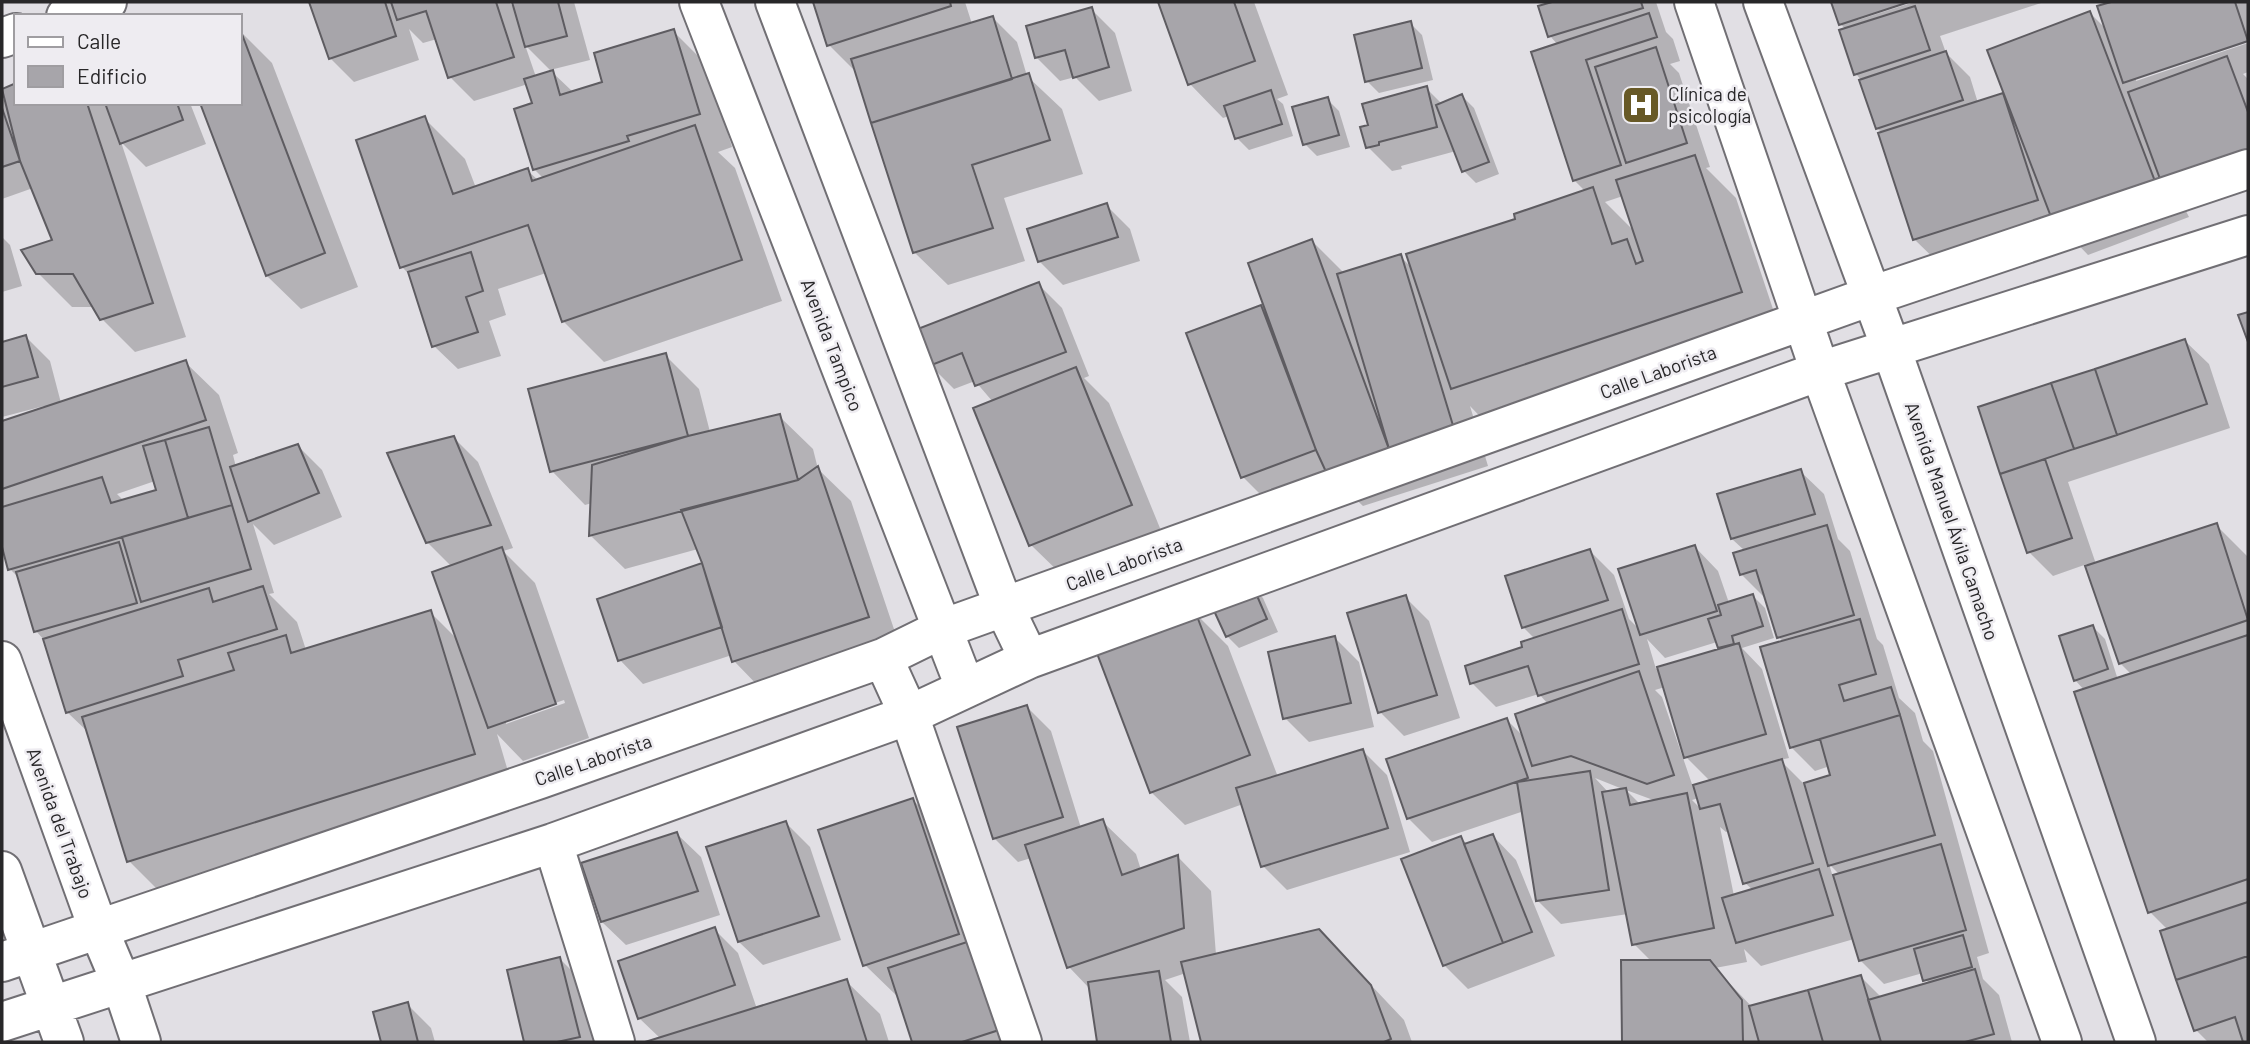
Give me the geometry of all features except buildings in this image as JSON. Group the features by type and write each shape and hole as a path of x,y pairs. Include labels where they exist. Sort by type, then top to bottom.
{"street":[{"path":"72,14 107,2"},
{"name":"Avenida Tampico","path":"699,2 965,687"},
{"path":"775,2 1004,607 1029,659"},
{"path":"1694,2 1820,371 2062,1042"},
{"name":"Avenida Manuel Ávila Camacho","path":"1763,2 1891,348 2136,1042"},
{"name":"Calle Laborista","path":"17,958 883,658 942,629 1871,296 2248,169"},
{"path":"2,1022 553,843 909,715 1029,659 1820,371 2248,235"},
{"path":"883,658 909,715 1021,1042"},
{"name":"Avenida del Trabajo","path":"2,661 141,1042"},
{"path":"553,843 615,1042"},
{"path":"2,871 17,958 52,1006 64,1042"}],"place":[{"name":"Clínica de psicología","path":"1641,105"}]}
